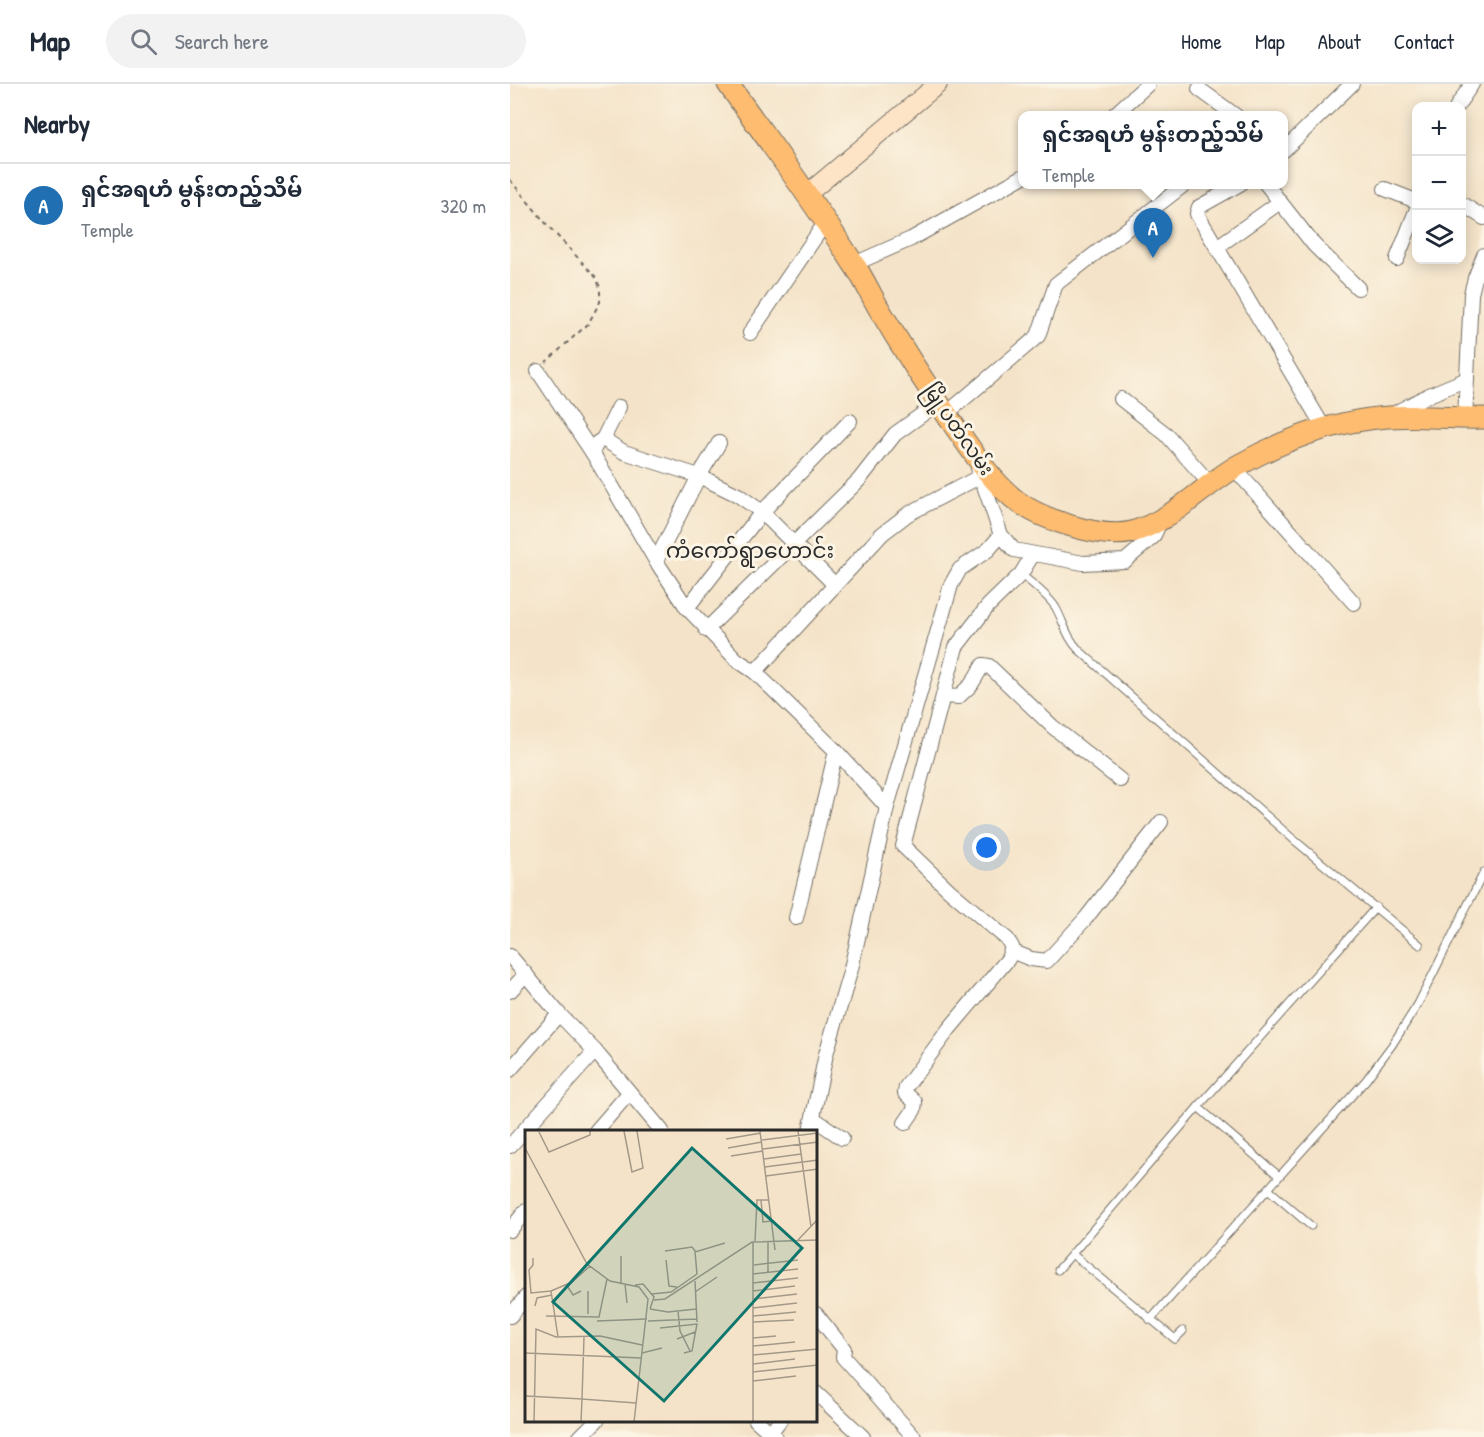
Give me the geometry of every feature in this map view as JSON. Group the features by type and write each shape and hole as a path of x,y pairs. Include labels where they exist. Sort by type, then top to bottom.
{"main road":[{"name":"မြို့ပတ်လမ်း","path":"728,84 854,264 879,309 942,409 987,473 1014,499 1050,520 1111,533 1130,532 1161,520 1234,468 1262,452 1299,436 1324,428 1388,417 1474,419"},
{"path":"806,195 938,84"}],"street":[{"path":"1118,111 1148,84"},
{"path":"1288,146 1352,84"},
{"path":"1460,102 1472,84"},
{"path":"1199,89 1229,111"},
{"path":"854,264 911,239 1018,180"},
{"path":"706,630 859,480 895,434 942,409 1038,336 1056,284 1179,189"},
{"path":"1231,189 1197,210 1324,428"},
{"path":"1270,189 1314,245 1358,288"},
{"path":"1386,189 1412,199"},
{"path":"1217,247 1280,202"},
{"path":"1466,207 1484,218"},
{"path":"1397,259 1412,221"},
{"path":"750,333 825,223"},
{"path":"1474,419 1467,379 1471,294 1474,278 1484,255"},
{"path":"538,371 592,452 656,561 687,608 737,660 755,672 836,751 887,807"},
{"path":"1388,417 1467,379"},
{"path":"1121,399 1166,434 1211,485"},
{"path":"592,452 597,443 603,439 619,407"},
{"path":"687,608 762,512 850,421"},
{"path":"603,439 624,452 699,476 738,495 762,512 835,585"},
{"path":"656,561 699,476 719,443"},
{"path":"973,453 1000,535 1014,550 1083,563 1125,561 1153,537 1161,520"},
{"path":"1234,468 1354,603"},
{"path":"755,672 882,534 908,514 981,476"},
{"path":"842,1138 811,1124 826,1054 851,969 887,807 951,585 960,569 988,550 1000,535"},
{"path":"905,1123 914,1110 915,1102 905,1093 906,1087 949,1029 1008,959 1012,947 1007,939 949,890 903,846 956,647 988,606 1021,574 1033,554"},
{"path":"943,696 958,696 970,685 983,665 989,666 1053,727 1120,780"},
{"path":"796,918 836,751"},
{"path":"1011,951 1031,959 1047,960 1086,918 1161,822"},
{"path":"510,956 559,1014 595,1051 661,1130"},
{"path":"510,991 526,974"},
{"path":"510,1070 559,1014"},
{"path":"510,1146 595,1051"},
{"path":"597,1130 629,1093"},
{"path":"510,1230 525,1212"},
{"path":"510,1316 525,1298"},
{"path":"818,1316 844,1349 843,1358 914,1437"},
{"path":"818,1395 863,1437"},
{"path":"583,1434 595,1422"},
{"path":"758,1422 772,1435"}],"lane":[{"path":"1021,574 1050,600 1072,643 1079,650 1293,839 1420,945"},
{"path":"1150,1320 1366,1080 1418,1004 1484,873"},
{"path":"1058,1270 1198,1107 1376,907"},
{"path":"1198,1107 1279,1176"},
{"path":"1268,1189 1311,1226"},
{"path":"1072,1254 1176,1339 1184,1330"}],"path":[{"path":"510,180 549,227 595,276 600,287 600,302 588,324 538,371"}],"place":[{"name":"ရှင်အရဟံ မွန်းတည့်သိမ်","path":"1153,258"}],"district":[{"name":"ကံကော်ရွာဟောင်း","path":"750,550"}]}
